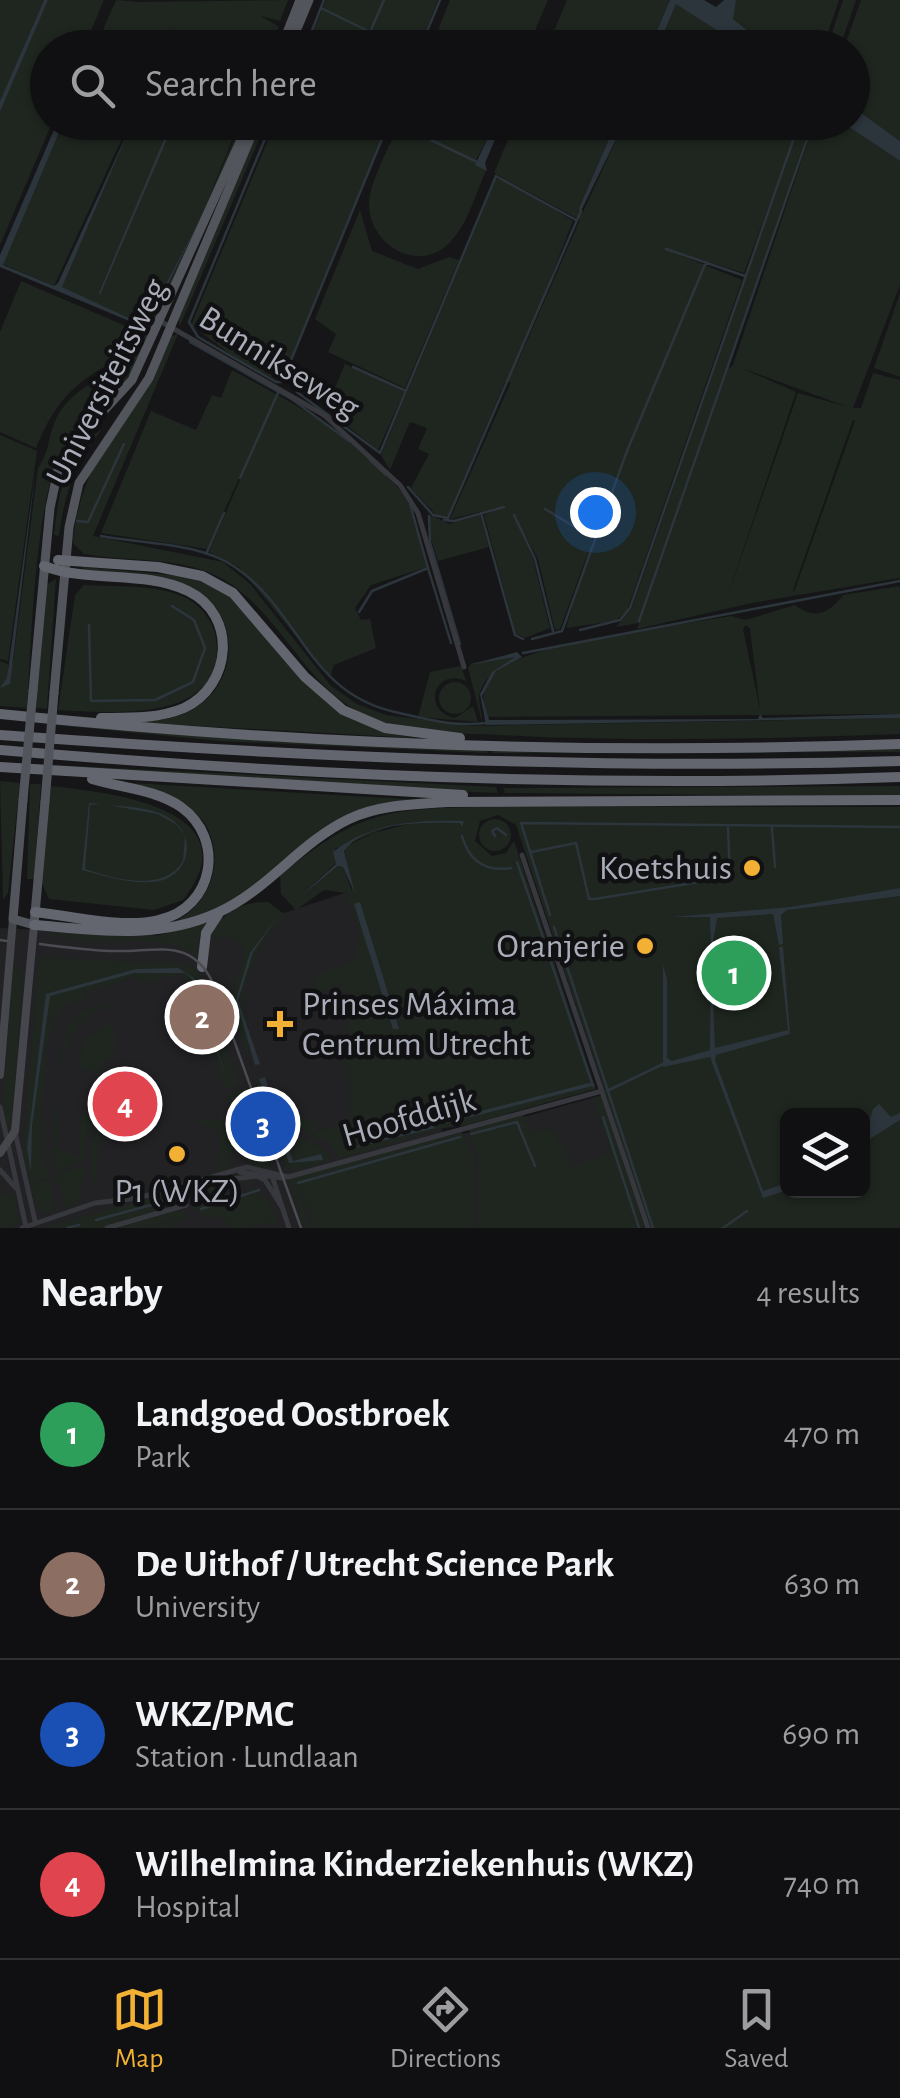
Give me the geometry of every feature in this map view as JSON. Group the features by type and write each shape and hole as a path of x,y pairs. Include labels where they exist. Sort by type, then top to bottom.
{"highway":[{"path":"62,560 174,568 211,580 232,594 320,690 371,723 426,736 538,746"},
{"path":"36,718 142,718 170,713 207,693 223,658 217,620 196,595 162,583 65,574 44,566"},
{"path":"0,714 382,743 900,744"},
{"path":"0,735 258,754 466,762 900,761"},
{"path":"0,750 249,768 493,778 900,776"},
{"path":"0,767 356,791 599,800"},
{"path":"35,912 160,920 194,901 208,873 204,833 180,806 138,790 67,772"},
{"path":"33,930 144,932 220,912 256,889 330,829 370,811 432,802 900,800"},
{"path":"202,967 202,943 220,912"}],"main road":[{"path":"288,30 300,0"},
{"path":"296,30 309,0"},
{"name":"Universiteitsweg","path":"0,1075 52,492 62,462 126,389 241,140"},
{"name":"Universiteitsweg","path":"2,1150 15,1131 65,574 62,560 79,484 138,398 249,140"},
{"path":"44,566 62,560"},
{"path":"14,914 35,912"},
{"path":"14,914 33,930"}],"street":[{"name":"Bunnikseweg","path":"160,321 324,415 400,484 418,512 464,668"},
{"path":"522,855 648,1228"},
{"name":"Hoofddijk","path":"273,1185 286,1176 602,1092"},
{"path":"0,1107 2,1150 16,1188 24,1227 96,1203 138,1198 239,1171 286,1176"},
{"path":"15,1131 20,1171 35,1221"},
{"path":"2,1150 20,1171"},
{"path":"0,1170 16,1188"},
{"path":"198,1183 239,1171 252,1172 273,1185"},
{"path":"269,1172 289,1228"},
{"path":"186,1185 254,1175 273,1185"},
{"path":"108,1228 186,1205"}],"shaded area":[{"path":"0,0 44,0 30,30 0,101"},
{"path":"44,0 48,0 35,30 31,30"},
{"path":"48,0 104,0 91,30 35,30"},
{"path":"116,0 288,0 280,21 261,16 279,27 278,30 170,30 172,25 170,30 103,30"},
{"path":"326,0 438,0 426,30 314,30"},
{"path":"450,0 548,0 535,30 438,30"},
{"path":"567,0 670,0 657,30 554,30"},
{"path":"670,0 704,0 716,7 724,0 736,0 733,19 747,30 717,30 676,4 665,30 657,30"},
{"path":"736,0 839,0 829,30 747,30 731,17"},
{"path":"843,0 856,0 846,30 833,30"},
{"path":"861,0 900,0 900,141 870,119 870,30 850,30"},
{"path":"676,4 681,4 718,30 665,30"},
{"path":"30,32 30,42 0,112 0,101"},
{"path":"30,42 30,140 45,140 0,245 0,112"},
{"path":"870,119 900,141 900,161 868,140"},
{"path":"50,140 56,140 3,265 54,286 58,283 125,140 62,287 144,325 207,206 146,328 0,267 0,255"},
{"path":"56,140 121,140 54,286 2,264"},
{"path":"125,140 232,140 208,200 234,140 239,140 152,331 146,328 207,206 144,325 61,287"},
{"path":"164,140 167,140 100,295"},
{"path":"252,140 259,140 180,326 177,316"},
{"path":"268,140 381,140 282,379 241,362 191,325"},
{"path":"392,140 486,140 476,160 486,170 470,211 453,239 433,254 407,255 384,241 376,230 369,203"},
{"path":"487,140 495,140 485,163 487,171 475,165"},
{"path":"508,140 609,140 579,208 583,212 616,140 793,140 744,273 665,249 742,280 627,611 615,621 566,628 589,550 560,629 555,630 538,559 512,512 533,559 550,628 525,638 516,634 484,515 506,506 450,519 511,382 505,382 448,516 436,515 411,488 429,454 418,449 427,428 410,422 390,470 381,455 496,179 504,179 573,221 512,375 580,220 494,173"},
{"path":"609,140 616,140 580,213"},
{"path":"794,140 805,140 640,622 728,369 733,365 808,140 868,140 900,161 900,285 853,408 861,408 873,373 900,380 900,578 752,603 637,629 639,623 616,627 632,608","holes":["739,367 848,407 798,393 725,604 796,392","853,420 855,421 794,592"]},
{"path":"360,210 372,251 418,269 449,257 459,260 405,388 328,352 336,334 315,319"},
{"path":"21,281 149,336 135,350 91,375 71,392 55,411 36,448 0,432 0,332"},
{"path":"900,293 900,377 874,368"},
{"path":"178,334 93,536 223,562 250,584 331,686 357,704 386,715 472,726 900,718 900,734 700,739 549,737 430,731 396,726 365,715 324,685 257,607 217,576 169,562 84,554 73,543 77,515 96,461 169,337"},
{"path":"144,349 117,391 63,450 54,471 40,535 27,708 0,706 0,661 8,664 8,672 13,662 38,468 54,424 79,391"},
{"path":"345,364 404,392 378,450 326,409"},
{"path":"232,370 324,423 367,455 402,493 415,519 427,567 371,585 355,608 361,620 370,619 376,648 334,665 330,677 239,567 209,552 265,421 207,549 101,533 151,411 196,430 212,395 221,398"},
{"path":"102,429 78,466 64,506 59,536 54,535 58,504 72,462"},
{"path":"0,435 37,451 8,661 0,659"},
{"path":"36,467 10,684 0,688 7,678"},
{"path":"431,515 449,524 480,515 489,547 438,561 428,529"},
{"path":"83,567 193,577 226,592 303,680 389,733 414,738 127,722 179,716 209,697 226,667 227,633 212,603 186,585 142,576 83,572"},
{"path":"56,579 47,709 36,708 46,585"},
{"path":"84,585 161,590 195,604 209,620 216,639 215,667 204,686 185,700 161,708 58,710 75,595"},
{"path":"900,586 900,714 486,717 484,695 493,674 509,663 535,654 604,637 731,616 746,620 795,605 821,613 843,595","holes":["746,625 750,629 760,709 743,629"]},
{"path":"517,652 522,657 496,671 482,696 489,720 758,719 760,714 763,718 900,714 900,718 486,725 480,694 492,672 515,657 469,665"},
{"path":"515,656 481,690 482,722 468,668 472,663"},
{"path":"461,666 466,681 446,680 439,685 435,700 444,714 455,718 473,706 478,722 418,717 430,672"},
{"path":"455,682 466,687 471,698 466,709 455,714 444,709 439,698 444,687"},
{"path":"56,725 486,749 488,753 219,741"},
{"path":"900,747 900,752 492,753 490,749"},
{"path":"53,765 496,787 498,793 289,784"},
{"path":"0,781 20,783 8,893 3,900"},
{"path":"131,783 422,800 381,807 346,820 241,896 212,913 178,925 134,930 62,925 96,922 153,926 172,922 189,913 207,890 215,856 204,822 183,804"},
{"path":"30,784 41,784 34,879 27,879"},
{"path":"51,786 136,800 188,825 201,844 200,869 183,900 154,910 49,899 41,881"},
{"path":"900,786 900,795 869,796 505,793 503,788"},
{"path":"89,803 101,804 90,805 85,869 138,881 164,877 183,861 185,837 184,862 170,877 159,881 140,882 120,880 82,870"},
{"path":"108,805 162,814 178,825 184,835 177,825 158,814"},
{"path":"502,806 900,807 900,1228 650,1228 516,825 498,815 480,821 475,841 492,856 506,853 514,841 596,1089 467,1125 438,1129 340,1159 329,1143 289,1122 283,1098 289,1117 308,1117 318,1132 350,1121 349,1069 343,1068 349,1048 349,991 342,990 342,982 333,982 332,990 317,990 314,975 356,960 359,932 346,893 324,890 296,910 281,894 280,876 310,852 359,823 407,811","holes":["408,824 374,833 344,847 353,894 343,867 338,866 294,902 336,863 335,849 393,825","360,903 399,1029 393,1029 354,904"]},
{"path":"495,819 506,824 511,835 506,846 495,851 484,846 479,835 484,824"},
{"path":"464,821 462,827 460,823 398,825 367,834 344,851 355,894 343,867 338,866 294,902 336,864 333,852 363,834 379,829 412,822"},
{"path":"360,888 445,1139 599,1096 645,1228 0,1228 0,928 207,938"},
{"path":"900,888 900,896 787,910 781,915 783,944 779,945 773,914 717,918 711,953 710,917 672,917 791,907"},
{"path":"268,902 288,917 264,943 246,984 243,1007 252,1037 247,1042 252,1066 229,1009 245,950 229,936 206,938 232,911"},
{"path":"360,902 399,1029 393,1029 354,904"},
{"path":"278,916 253,952 238,1000 260,1064 255,1065 236,1000 250,953"},
{"path":"211,921 200,936 196,955 161,942 85,941 48,932 149,938"},
{"path":"779,947 783,947 790,1034 716,1055 715,1060 763,1191 780,1185 780,1192 763,1198 710,1057 663,1067 663,965 667,979 667,1058 672,1061 710,1050 711,955 715,1048 788,1030"},
{"path":"39,957 189,965 200,974 239,1085 225,1089 205,1027 200,1028 191,984 181,974 140,983 137,977 85,992 88,999 65,1005 54,1021 47,1044 40,1137 45,1138 39,1153 50,1176 31,1185 23,1152"},
{"path":"178,968 194,978 229,1085 192,979 185,973 134,973 50,996 32,1126 31,1172 27,1148 46,994 136,969"},
{"path":"12,969 23,970 13,1115 7,1135 2,1121"},
{"path":"106,1004 108,1007 76,1029 67,1046 59,1085 56,1147 79,1157 81,1114 96,1116 86,1137 84,1159 55,1173 56,1096 66,1032 78,1015"},
{"path":"110,1023 114,1027 114,1055 103,1062 98,1075 78,1067 85,1039"},
{"path":"265,1077 293,1161 321,1154 323,1160 289,1163 259,1079"},
{"path":"259,1079 268,1105 276,1103 284,1127 328,1153 328,1161 295,1171 286,1167 258,1093 255,1080"},
{"path":"589,1083 596,1085 443,1124 447,1120"},
{"path":"242,1089 270,1170 247,1163 229,1118 233,1116 226,1094"},
{"path":"232,1095 257,1153 255,1161 248,1154"},
{"path":"601,1096 645,1228 478,1228 477,1151 469,1130 523,1115 532,1134 553,1128 557,1141 563,1140 571,1166 611,1153 592,1098"},
{"path":"879,1104 891,1117 900,1113 900,1120 870,1139 870,1119"},
{"path":"423,1112 435,1128 337,1152 423,1127"},
{"path":"197,1119 223,1120 233,1149 229,1169 203,1177 221,1167 219,1128 198,1125"},
{"path":"103,1120 108,1124 99,1142 96,1183 90,1180 92,1142"},
{"path":"462,1132 473,1154 473,1228 315,1228 296,1182 310,1228 304,1228 288,1179"},
{"path":"85,1163 78,1205 65,1208 56,1176"},
{"path":"259,1178 100,1228 43,1228 186,1188"},
{"path":"49,1179 56,1209 46,1214 40,1212 31,1187"},
{"path":"256,1189 269,1202 278,1222 235,1228 221,1216 203,1219 194,1206"},
{"path":"13,1194 20,1223 0,1228 0,1195"},
{"path":"184,1209 188,1218 168,1228 154,1228 181,1216 141,1228 116,1228"}],"waterway":[{"path":"312,30 324,0"},
{"path":"371,30 384,0"},
{"path":"428,30 440,0"},
{"path":"321,8 366,30"},
{"path":"265,140 189,322 198,337 276,382 282,382 382,140"},
{"path":"431,140 477,162"},
{"path":"580,630 620,620 630,608 793,140"},
{"path":"639,621 807,140"},
{"path":"496,176 576,220"},
{"path":"297,392 380,453 496,176"},
{"path":"408,487 433,515 448,518 581,211"},
{"path":"666,249 745,276"},
{"path":"532,639 562,631 627,451 706,262"},
{"path":"190,342 293,400 349,441"},
{"path":"353,367 406,391"},
{"path":"240,478 278,393"},
{"path":"77,521 88,522 124,444"},
{"path":"370,460 386,475"},
{"path":"410,504 428,568"},
{"path":"444,520 454,521 504,507"},
{"path":"545,509 573,526"},
{"path":"207,552 224,513"},
{"path":"481,513 515,635 523,639"},
{"path":"514,515 535,559 553,631"},
{"path":"429,516 430,542 460,644"},
{"path":"101,536 187,548 235,567 257,585 323,669 342,688 366,702 440,722 486,723"},
{"path":"359,612 372,591 428,568 451,643"},
{"path":"523,653 900,581"},
{"path":"89,625 91,701 155,700 193,682 205,648 194,620 172,606"},
{"path":"550,915 521,823 900,827"},
{"path":"495,836 492,831 497,828 506,835"},
{"path":"531,852 576,843 589,899 595,899 730,877 728,828"},
{"path":"772,828 775,867"},
{"path":"462,836 479,863 511,868"},
{"path":"517,862 546,946"},
{"path":"554,927 653,1228"},
{"path":"550,959 593,1086"},
{"path":"607,1091 663,1064"},
{"path":"603,1117 639,1228"},
{"path":"471,1134 517,1122 535,1166"},
{"path":"298,1183 460,1137"},
{"path":"201,1209 259,1190"},
{"path":"96,1220 195,1193"},
{"path":"723,1228 747,1211"},
{"path":"67,1228 79,1225"}],"tram line":[{"path":"0,940 7,941"},
{"path":"40,944 110,951 172,950 197,961 216,990 301,1228"}],"place":[{"name":"Koetshuis","path":"752,868"},
{"name":"Oranjerie","path":"645,946"},
{"name":"Landgoed Oostbroek","path":"734,973"},
{"name":"De Uithof / Utrecht Science Park","path":"202,1017"},
{"name":"Prinses Máxima Centrum Utrecht","path":"280,1024"},
{"name":"Wilhelmina Kinderziekenhuis (WKZ)","path":"125,1104"},
{"name":"WKZ/PMC","path":"263,1124"},
{"name":"P1 (WKZ)","path":"177,1154"}]}
